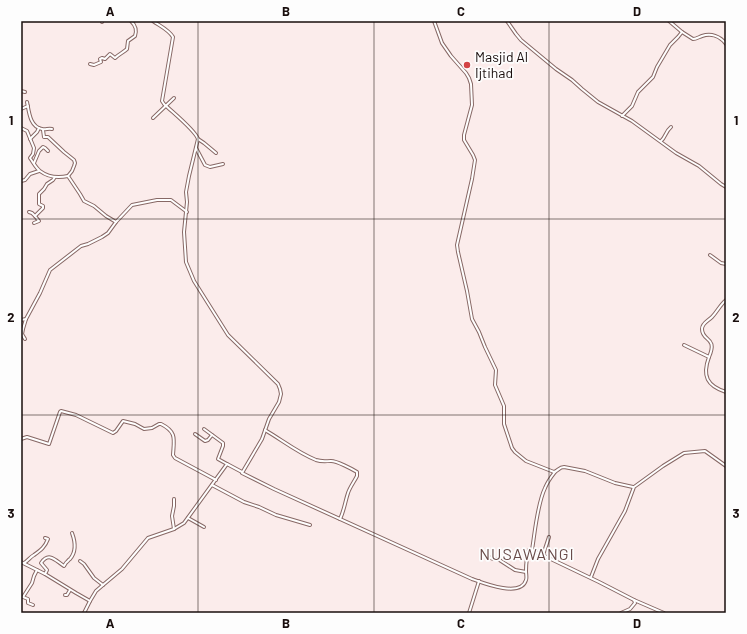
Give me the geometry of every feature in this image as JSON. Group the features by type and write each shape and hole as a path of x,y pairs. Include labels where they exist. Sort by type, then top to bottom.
{"street":[{"path":"90,64 94,65 101,62 100,59 105,59 110,54 115,58 121,52 125,51 128,47 128,41 136,34 136,27 131,21"},
{"path":"134,24 137,21"},
{"path":"153,21 169,32 173,38 162,101 192,130 198,139 216,153"},
{"path":"434,21 442,43 466,73 471,84 472,105 464,140 475,160 471,185 457,245 470,303 471,316 496,368 495,385 504,406 504,424 514,452 526,461 555,472"},
{"path":"507,21 512,30 521,40 598,102 632,121 661,142 699,166 726,187"},
{"path":"669,21 693,39 707,35 715,36 722,39 726,44"},
{"path":"622,116 632,106 638,92 653,77 670,45 682,32"},
{"path":"21,91 25,92"},
{"path":"153,118 174,98"},
{"path":"27,102 32,122 35,126 43,130 49,128 52,129"},
{"path":"21,109 28,106"},
{"path":"661,142 671,127"},
{"path":"21,128 27,131 34,148 33,154 30,158 40,171 60,178 68,176 74,166 74,160 48,138 44,137 43,130"},
{"path":"30,139 39,128"},
{"path":"198,139 186,192 188,202 184,232 186,262 194,282 228,335 278,384 281,394 279,402 269,419 262,439 242,473"},
{"path":"34,163 39,151 44,147 48,152"},
{"path":"196,147 205,165 210,167 223,164"},
{"path":"21,181 25,180 30,174 40,171"},
{"path":"68,176 84,201 94,206 116,222"},
{"path":"35,216 43,208 43,206 39,204 39,194 55,177"},
{"path":"25,339 22,334 26,319 50,270 80,246 88,244 108,233 132,205 157,200 171,200 187,212"},
{"path":"29,212 40,221 34,223"},
{"path":"710,255 721,263 726,264"},
{"path":"726,300 714,315 703,324 702,329 712,345 706,364 706,377 718,390 726,392"},
{"path":"21,320 26,319"},
{"path":"684,345 708,357"},
{"path":"21,440 28,437 49,444 60,412 62,411 76,415 113,434 123,421 135,424 144,429 163,424 172,432 174,436 174,457 216,480"},
{"path":"204,429 223,444 218,459 242,473 274,489 479,581 513,590 520,587 526,580 528,551 532,550"},
{"path":"266,430 286,444 314,459 323,462 338,462 357,472 358,476 350,487 340,519"},
{"path":"195,434 205,441 212,435"},
{"path":"591,578 598,559 625,511 633,487 684,453 703,451 726,466"},
{"path":"84,613 90,600 103,585 122,569 148,538 174,529 184,523 227,464"},
{"path":"532,550 535,526 545,487 555,472 560,468 564,467 585,471 633,487"},
{"path":"212,485 244,502 276,515 310,525"},
{"path":"174,499 172,516 174,529"},
{"path":"188,518 204,527"},
{"path":"45,574 47,570 41,563 45,558 54,558 64,566 71,558 75,545 75,540 72,534"},
{"path":"543,555 549,537"},
{"path":"22,563 30,559 45,546 48,539 45,538"},
{"path":"532,550 664,613"},
{"path":"487,556 498,559 515,570 526,572"},
{"path":"80,561 94,578 103,585"},
{"path":"22,563 57,580 70,590 90,600"},
{"path":"33,604 28,603 28,599 23,597 32,583 37,570"},
{"path":"469,612 479,581"},
{"path":"65,594 67,595 70,590"},
{"path":"621,613 630,609 635,603 634,600"}],"place":[{"name":"Masjid Al Ijtihad","path":"467,65"}],"district":[{"name":"NUSAWANGI","path":"527,554"}]}
